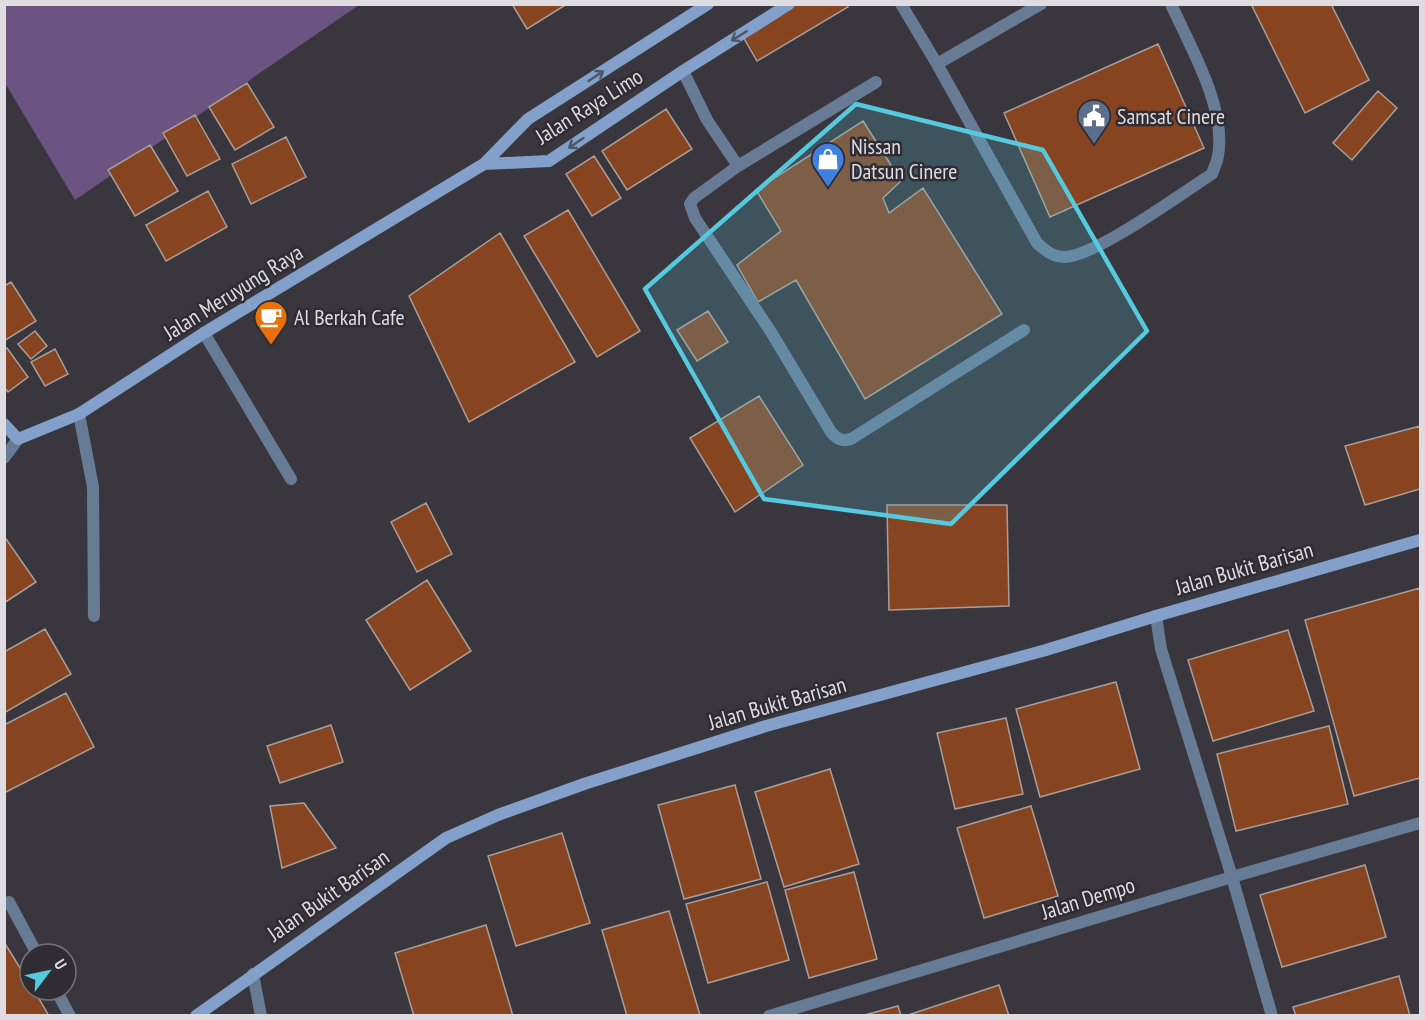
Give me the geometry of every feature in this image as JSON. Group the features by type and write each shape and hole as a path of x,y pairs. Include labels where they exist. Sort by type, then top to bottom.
{"street":[{"name":"Jalan Raya Limo","path":"484,164 528,119 708,4"},
{"name":"Jalan Raya Limo","path":"484,164 549,161 683,71 789,4"},
{"path":"901,4 937,64 1036,243 1049,254 1064,257 1077,255 1102,244 1212,174 1218,156 1219,134 1211,91 1171,4"},
{"path":"937,64 1041,4"},
{"path":"683,71 707,120 738,166"},
{"path":"876,82 738,166 694,198 690,204 691,211 771,332 837,439 843,441 851,439 1024,330"},
{"name":"Jalan Meruyung Raya","path":"18,439 79,414 204,333 484,164"},
{"path":"204,333 291,479"},
{"path":"79,414 93,487 94,616"},
{"path":"4,424 18,439 4,458"},
{"name":"Jalan Bukit Barisan","path":"196,1016 446,838 498,815 584,784 766,726 1046,650 1420,540"},
{"path":"1156,616 1161,649 1232,877 1272,1016"},
{"name":"Jalan Dempo","path":"769,1016 1420,823"},
{"path":"9,902 31,942"},
{"path":"253,974 261,1016"},
{"path":"62,1002 70,1016"}],"highlighted area":[{"path":"856,104 1043,150 1147,331 951,524 764,499 645,289"}],"shaded area":[{"path":"5,5 359,5 75,200 5,83"}],"building":[{"path":"512,4 567,4 527,29"},
{"path":"792,4 847,4 848,7 757,61 742,35"},
{"path":"1251,4 1331,4 1369,80 1305,113"},
{"path":"1158,44 1204,148 1050,217 1004,113"},
{"path":"247,83 274,127 235,150 209,107"},
{"path":"1378,91 1397,108 1352,160 1333,143"},
{"path":"666,109 692,149 627,190 602,151"},
{"path":"195,115 220,159 187,176 163,133"},
{"path":"863,121 901,181 883,198 889,213 923,188 1002,314 865,399 796,280 758,302 737,265 781,231 756,190"},
{"path":"286,137 306,177 251,204 232,164"},
{"path":"150,145 178,191 135,216 108,170"},
{"path":"594,156 621,198 592,216 566,174"},
{"path":"208,191 227,227 166,261 146,225"},
{"path":"568,210 640,331 597,357 524,236"},
{"path":"500,233 575,362 469,422 409,296"},
{"path":"11,282 36,321 4,341 4,286"},
{"path":"708,311 728,342 697,361 677,330"},
{"path":"35,331 47,346 31,359 18,344"},
{"path":"7,348 28,377 8,392 4,387 4,350"},
{"path":"55,349 68,374 45,386 31,362"},
{"path":"759,396 803,465 735,512 690,438"},
{"path":"1420,426 1420,489 1365,505 1345,446"},
{"path":"426,503 452,554 417,572 391,522"},
{"path":"887,505 1007,505 1009,606 889,610"},
{"path":"4,536 36,582 4,603"},
{"path":"427,580 471,651 410,690 366,620"},
{"path":"1420,588 1420,778 1354,796 1305,620"},
{"path":"45,629 71,674 4,713 4,652"},
{"path":"1288,630 1314,711 1213,741 1188,660"},
{"path":"1116,682 1140,769 1040,797 1016,709"},
{"path":"66,693 94,747 4,793 4,725"},
{"path":"1006,718 1023,794 955,809 937,733"},
{"path":"331,725 343,762 280,783 267,746"},
{"path":"1329,726 1348,804 1236,831 1217,754"},
{"path":"830,769 859,864 784,887 755,792"},
{"path":"735,785 761,879 684,899 658,805"},
{"path":"304,803 336,848 282,868 270,806"},
{"path":"1031,806 1058,896 984,918 957,828"},
{"path":"562,833 590,923 516,946 488,856"},
{"path":"1365,865 1386,937 1282,967 1260,895"},
{"path":"854,872 877,959 809,978 785,890"},
{"path":"767,882 789,960 708,983 686,904"},
{"path":"669,911 700,1015 627,1016 602,930"},
{"path":"486,925 513,1016 414,1016 395,953"},
{"path":"4,942 18,965 18,1002 41,1002 49,1016 4,1016"},
{"path":"1399,976 1410,1016 1296,1016 1293,1007"},
{"path":"999,985 1009,1016 908,1016 908,1015"},
{"path":"898,1006 901,1016 861,1016"}],"place":[{"name":"Samsat Cinere","path":"1094,145"},
{"name":"Nissan Datsun Cinere","path":"828,188"},
{"name":"Al Berkah Cafe","path":"271,346"}]}
